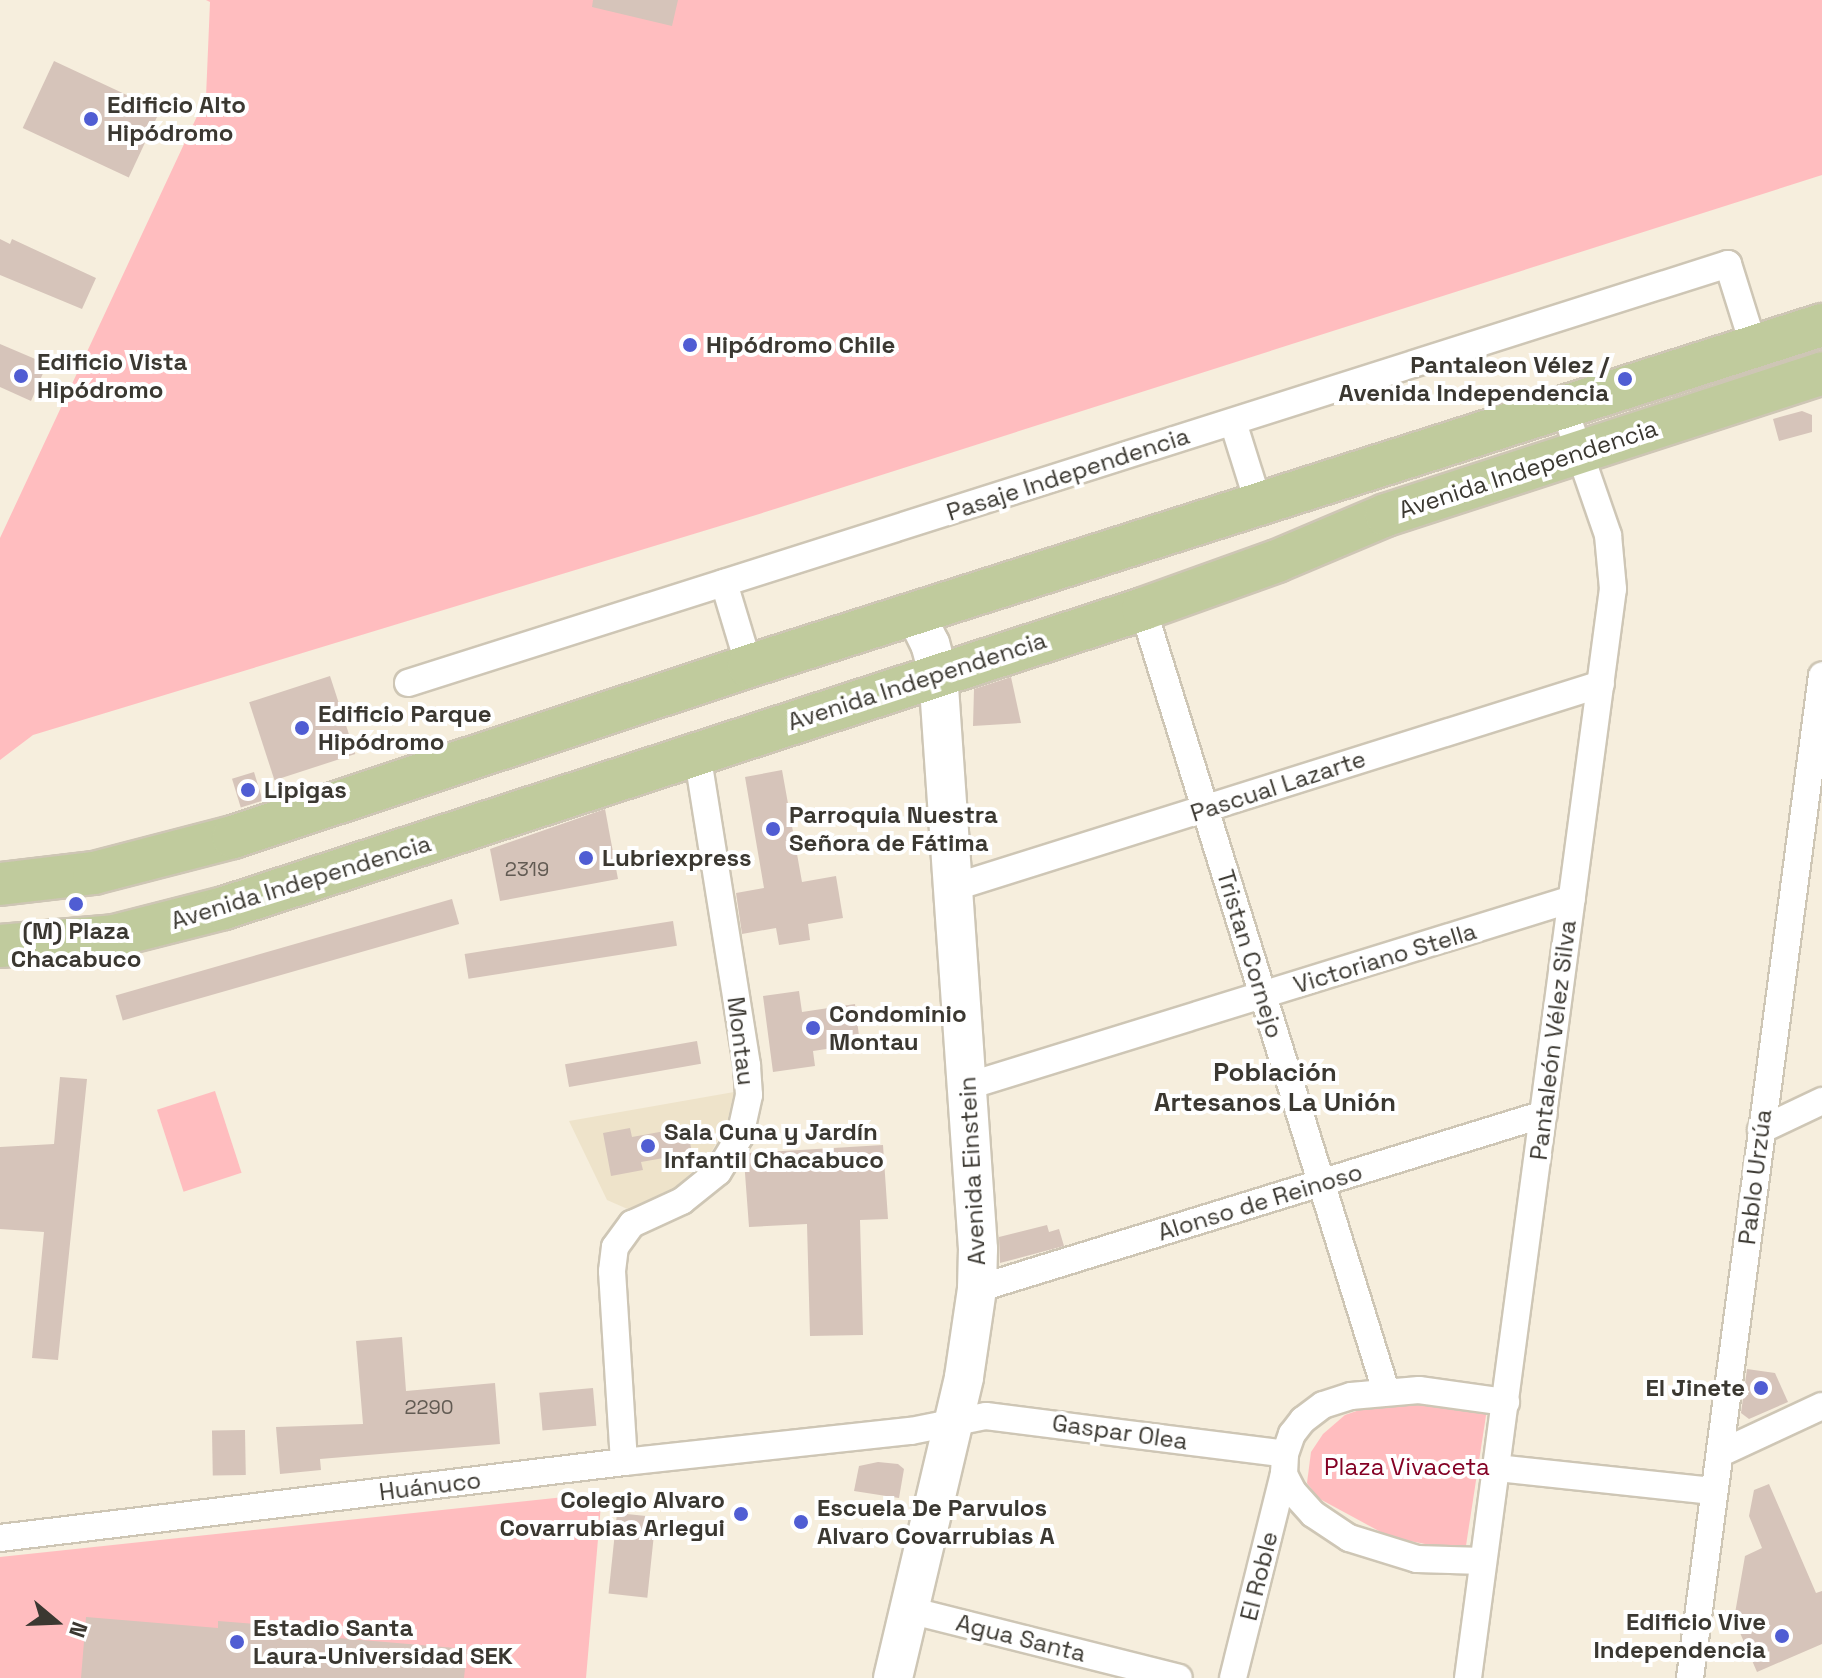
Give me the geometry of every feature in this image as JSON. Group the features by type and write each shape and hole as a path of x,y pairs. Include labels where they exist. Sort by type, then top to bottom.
{"main road":[{"name":"Avenida Independencia","path":"0,884 94,873 178,854 749,666 1822,325"},
{"name":"Avenida Independencia","path":"0,946 114,936 188,918 1143,609 1277,561 1386,515 1822,373"},
{"name":"Avenida Einstein","path":"893,1678 955,1422 977,1289 977,1208 938,673 915,613"}],"street":[{"name":"Pasaje Independencia","path":"408,683 1728,264 1754,347"},
{"name":"Pantaleón Vélez Silva","path":"1468,1678 1614,574 1608,535 1564,408"},
{"path":"1233,422 1259,505"},
{"path":"724,583 749,666"},
{"name":"Tristan Cornejo","path":"1143,609 1386,1391"},
{"name":"Pablo Urzúa","path":"1690,1678 1761,1130 1814,798 1822,676"},
{"name":"Pascual Lazarte","path":"955,887 1601,684"},
{"name":"Montau","path":"624,1462 612,1271 615,1247 632,1224 682,1201 718,1172 740,1136 749,1095 747,1065 697,752"},
{"name":"Victoriano Stella","path":"968,1086 1572,899"},
{"path":"1761,1130 1822,1101"},
{"name":"Alonso de Reinoso","path":"977,1289 1544,1114"},
{"path":"1483,1561 1417,1559 1355,1541 1306,1507 1293,1492 1285,1464 1297,1426 1323,1405 1386,1391 1419,1390 1506,1402"},
{"path":"1721,1453 1822,1406"},
{"name":"Gaspar Olea","path":"955,1422 994,1416 1285,1464"},
{"name":"Huánuco","path":"0,1538 624,1462 911,1431 955,1422"},
{"name":"El Roble","path":"1233,1678 1285,1464"},
{"path":"1497,1468 1714,1491"},
{"name":"Agua Santa","path":"909,1610 1179,1678"}],"shaded area":[{"name":"Sala Cuna y Jardín Infantil Chacabuco","path":"734,1092 728,1119 709,1157 669,1193 632,1211 607,1200 569,1121"}],"green space":[{"name":"Hipódromo Chile","path":"206,0 1822,0 1822,175 756,515 33,735 0,760 0,538 206,97 210,2"},
{"path":"215,1091 242,1173 184,1192 157,1110"},
{"name":"Plaza Vivaceta","path":"1391,1399 1487,1409 1465,1552 1390,1537 1318,1498 1307,1483 1311,1452 1323,1434 1345,1415"},
{"path":"602,1493 586,1678 0,1678 0,1557"}],"building":[{"path":"593,0 678,0 672,26 592,7"},
{"name":"Edificio Alto Hipódromo","path":"54,61 160,110 129,178 23,128"},
{"path":"0,239 10,244 12,239 96,278 82,309 0,275"},
{"name":"Edificio Vista Hipódromo","path":"0,344 47,364 31,401 0,387"},
{"path":"1802,411 1812,415 1812,432 1779,441 1773,419"},
{"name":"Edificio Parque Hipódromo","path":"330,676 355,754 274,780 249,702"},
{"path":"1011,677 1021,723 973,726 974,689"},
{"path":"782,770 802,882 836,876 843,918 808,924 810,940 779,945 776,928 742,934 736,893 764,888 745,777"},
{"name":"Lipigas","path":"254,772 263,801 241,807 232,779"},
{"path":"605,809 618,879 500,901 490,849"},
{"path":"452,899 459,924 123,1020 116,995"},
{"path":"673,921 677,946 469,979 465,954"},
{"name":"Condominio Montau","path":"799,991 802,1012 855,1004 860,1044 813,1051 815,1066 773,1072 763,996"},
{"path":"697,1041 701,1064 569,1087 565,1064"},
{"path":"60,1077 87,1079 58,1360 32,1358 44,1232 0,1229 0,1147 54,1144"},
{"path":"687,1127 692,1153 641,1162 643,1170 611,1176 603,1133 630,1128 632,1137"},
{"path":"883,1145 888,1219 860,1220 863,1335 810,1336 807,1224 749,1227 744,1160 749,1153"},
{"path":"1047,1225 1049,1232 1059,1229 1064,1246 1000,1263 999,1237"},
{"path":"402,1337 406,1391 495,1383 500,1444 320,1459 321,1470 280,1474 276,1427 363,1424 356,1341"},
{"name":"El Jinete","path":"1747,1369 1775,1373 1788,1402 1749,1419 1741,1413"},
{"path":"593,1388 596,1426 543,1431 539,1393"},
{"path":"245,1430 246,1475 213,1476 212,1431"},
{"path":"878,1462 898,1464 904,1469 899,1498 854,1491 859,1466"},
{"path":"1769,1484 1816,1593 1822,1591 1822,1644 1757,1672 1734,1619 1745,1556 1762,1548 1749,1516 1754,1490"},
{"path":"617,1513 656,1517 647,1598 609,1594"},
{"name":"Estadio Santa Laura-Universidad SEK","path":"86,1617 218,1628 218,1621 316,1629 315,1636 467,1649 464,1678 81,1678"}],"place":[{"name":"Edificio Alto Hipódromo","path":"91,119"},
{"name":"Hipódromo Chile","path":"690,345"},
{"name":"Edificio Vista Hipódromo","path":"21,376"},
{"name":"Pantaleon Vélez / Avenida Independencia","path":"1625,379"},
{"name":"Edificio Parque Hipódromo","path":"302,728"},
{"name":"Lipigas","path":"248,790"},
{"name":"Parroquia Nuestra Señora de Fátima","path":"773,829"},
{"name":"Lubriexpress","path":"586,858"},
{"name":"(M) Plaza Chacabuco","path":"76,904"},
{"name":"Condominio Montau","path":"813,1028"},
{"name":"Sala Cuna y Jardín Infantil Chacabuco","path":"648,1146"},
{"name":"El Jinete","path":"1761,1388"},
{"name":"Colegio Alvaro Covarrubias Arlegui","path":"741,1514"},
{"name":"Escuela De Parvulos Alvaro Covarrubias A","path":"801,1522"},
{"name":"Edificio Vive Independencia","path":"1782,1636"},
{"name":"Estadio Santa Laura-Universidad SEK","path":"237,1642"}],"district":[{"name":"Población Artesanos La Unión","path":"1275,1088"}]}
